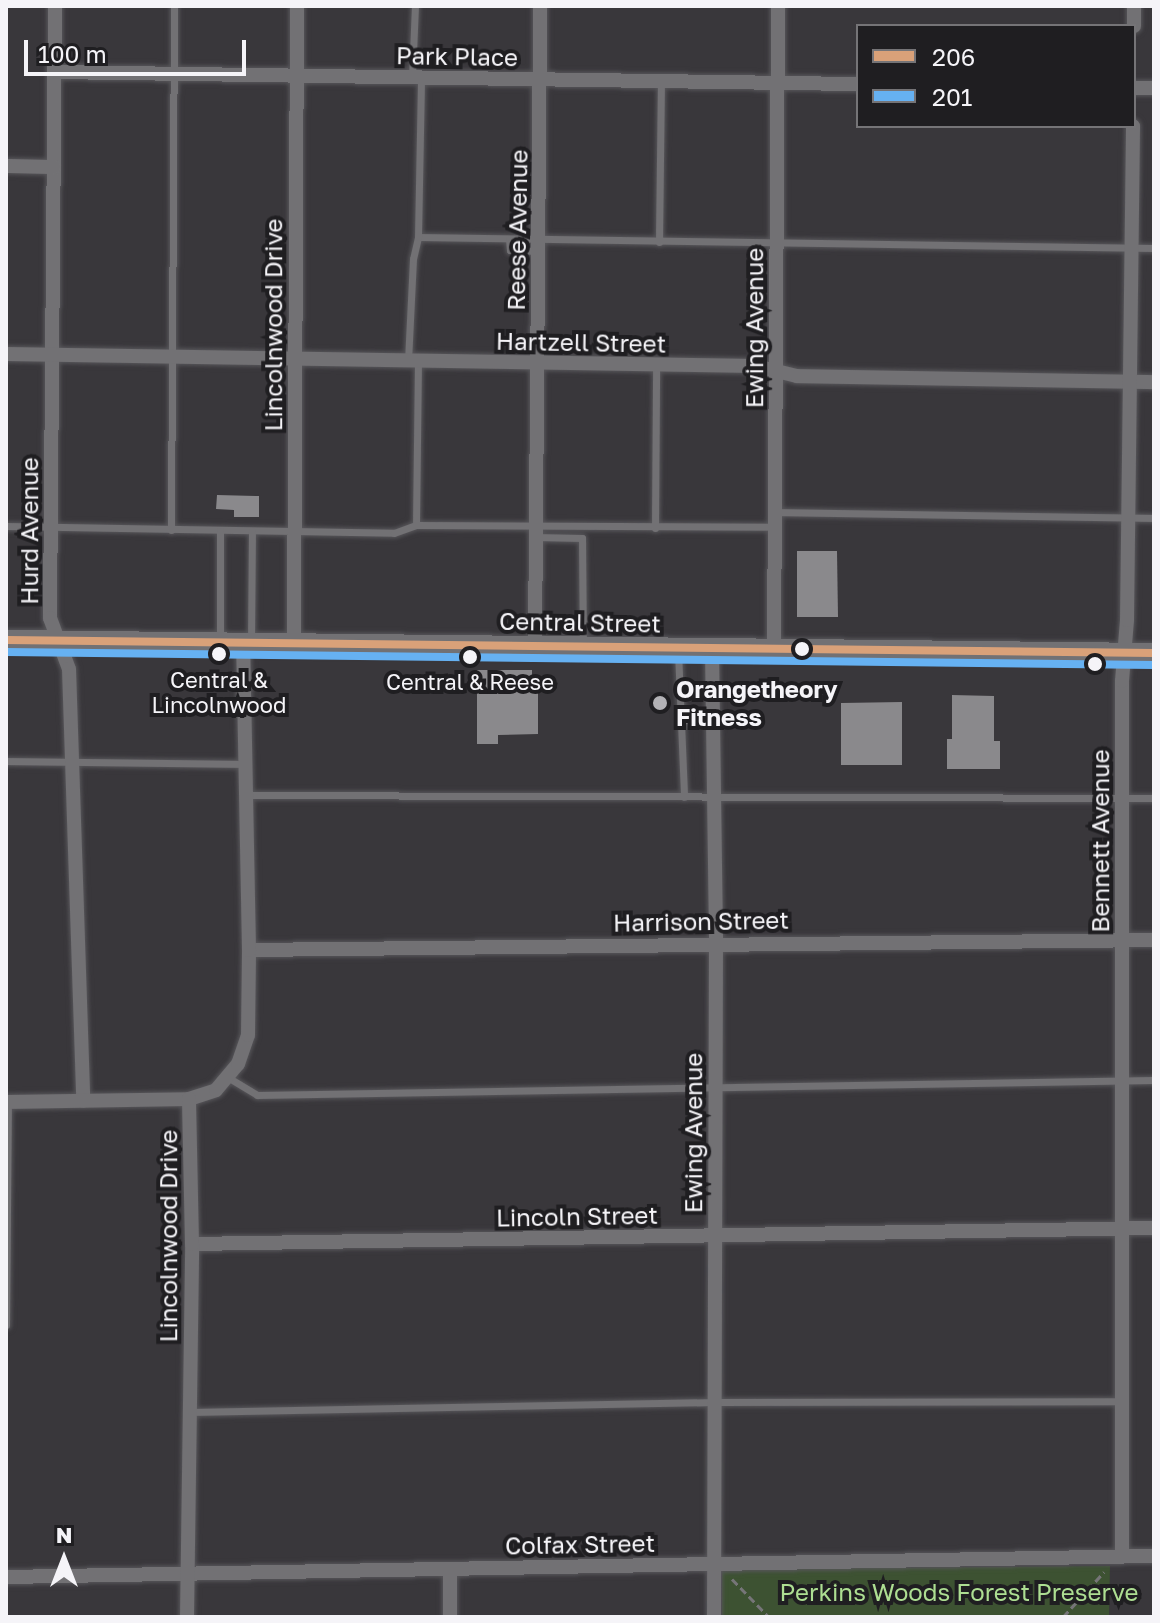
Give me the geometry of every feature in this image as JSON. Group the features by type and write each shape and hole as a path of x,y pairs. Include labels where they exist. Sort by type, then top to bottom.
{"main road":[{"name":"Central Street","path":"6,640 1154,653"}],"street":[{"name":"Hurd Avenue","path":"55,6 50,618 69,669 83,1101"},
{"name":"Lincolnwood Drive","path":"294,645 297,6"},
{"name":"Reese Avenue","path":"535,647 540,6"},
{"name":"Ewing Avenue","path":"774,650 778,6"},
{"name":"Park Place","path":"55,72 856,84"},
{"name":"Bennett Avenue","path":"1122,1556 1122,798 1133,128"},
{"path":"6,166 54,167"},
{"name":"Hartzell Street","path":"6,354 756,366 797,376 1154,382"},
{"path":"229,1078 248,1035 247,644"},
{"name":"Ewing Avenue","path":"712,649 716,943 714,1617"},
{"name":"Harrison Street","path":"249,950 1154,940"},
{"name":"Lincolnwood Drive","path":"187,1617 192,1244 189,1099 216,1090 229,1078"},
{"path":"7,1102 189,1099"},
{"name":"Lincoln Street","path":"192,1244 1154,1228"},
{"name":"Colfax Street","path":"6,1577 1154,1556"},
{"path":"450,1569 450,1617"}],"lane":[{"path":"171,530 174,6"},
{"path":"415,6 418,237 413,259 413,361 416,525"},
{"path":"659,242 661,81"},
{"path":"418,237 509,239 540,245 777,242 1154,248"},
{"path":"655,528 656,365"},
{"path":"6,526 394,533 416,525 535,531 655,528 774,520 1154,518"},
{"path":"220,531 220,643"},
{"path":"247,644 252,531"},
{"path":"535,531 582,538 583,648"},
{"path":"678,649 684,797"},
{"path":"682,720 713,721"},
{"path":"6,761 246,764"},
{"path":"246,795 1154,798"},
{"path":"229,1078 257,1095 1154,1080"},
{"path":"6,1325 7,1102"},
{"path":"190,1412 714,1402 1122,1401"}],"path":[{"path":"1063,1617 1122,1556"},
{"path":"714,1564 769,1617"}],"green space":[{"name":"Perkins Woods Forest Preserve","path":"1110,1566 1109,1617 722,1617 722,1569"}],"building":[{"path":"217,495 259,496 259,517 234,517 234,510 216,509"},
{"path":"797,551 837,551 838,617 797,617"},
{"path":"477,670 532,670 532,679 538,679 538,734 498,735 498,744 477,744"},
{"path":"952,695 994,696 994,741 1000,741 1000,769 947,769 947,739 952,739"},
{"path":"902,702 902,765 841,765 841,703"}],"transit line":[{"name":"206","path":"6,640 1154,653"},
{"name":"201","path":"6,652 1154,665"}],"place":[{"name":"Central & Lincolnwood","path":"219,654"},
{"name":"Central & Reese","path":"470,657"},
{"name":"Orangetheory Fitness","path":"660,703"}]}
